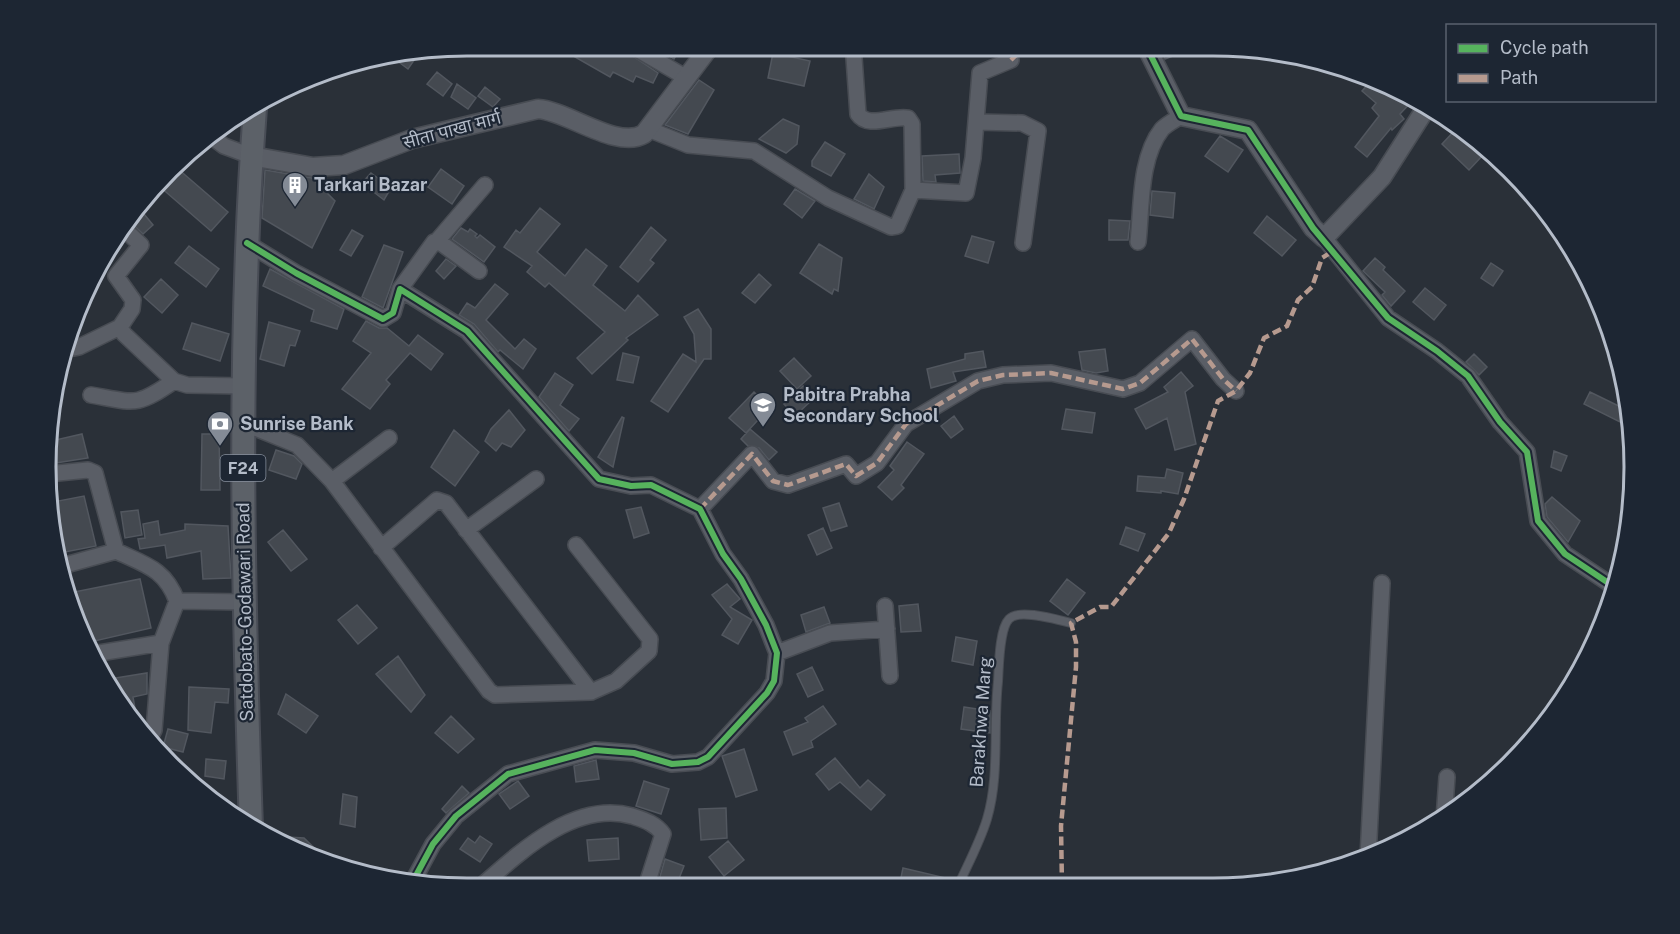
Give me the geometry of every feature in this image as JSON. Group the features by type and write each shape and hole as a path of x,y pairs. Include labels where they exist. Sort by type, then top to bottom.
{"main road":[{"name":"Satdobato-Godawari Road","path":"251,817 243,386 247,243 254,115"}],"street":[{"path":"649,56 685,77"},
{"path":"702,56 648,129 688,145 754,151 828,198 891,227 901,221 913,190 912,124 908,118 901,117 869,121 862,119 858,114 854,58"},
{"path":"1151,56 1181,116"},
{"path":"913,190 966,193 973,158 980,73 1011,60"},
{"name":"सीता पाखा मार्ग","path":"251,156 313,167 344,165 412,139 538,109 551,110 599,131 632,139 648,129"},
{"path":"1324,238 1382,177 1423,113"},
{"path":"1138,242 1146,170 1152,146 1163,128 1181,116 1248,130 1313,228 1324,238 1388,318 1437,351 1468,376 1500,422 1527,453 1538,521 1565,554 1608,582"},
{"path":"976,122 1022,123 1038,131 1023,243"},
{"path":"217,141 224,146 251,156"},
{"path":"247,243 296,273 383,319 393,313 400,289 432,244 485,185"},
{"path":"73,348 79,348 120,327 132,309 133,300 116,276 141,245 129,233"},
{"path":"437,241 479,272"},
{"path":"400,289 466,331 599,479 631,486 651,484 700,509 723,554 741,579 766,625 777,652 777,668 767,693 708,757 698,762 672,764 634,753 595,750 508,774 456,816 433,844 416,875"},
{"path":"120,327 129,339 174,381 187,385 243,386"},
{"path":"700,509 752,454 773,481 788,485 846,464 856,476 878,463 906,424 978,381 1004,375 1051,373 1123,389 1140,383 1192,339 1223,380 1236,392"},
{"path":"91,395 132,402 146,400 174,381"},
{"path":"243,423 297,445 332,481 489,691 503,697 591,692 616,681 649,651 650,639 576,545"},
{"path":"332,481 390,438"},
{"path":"56,473 88,470 96,473 116,551"},
{"path":"466,530 536,479"},
{"path":"381,548 437,500 446,503 591,692"},
{"path":"68,564 116,551 160,571 171,585 177,601 161,643 153,732"},
{"path":"1368,848 1382,583"},
{"path":"177,601 246,602"},
{"path":"885,606 890,676"},
{"path":"777,652 830,633 887,628"},
{"path":"100,653 161,643"},
{"path":"1445,807 1447,777"},
{"path":"490,878 515,856 554,830 590,815 625,814 645,820 663,834 649,878"}],"lane":[{"name":"Barakhwa Marg","path":"961,878 987,818 995,762 997,689 1004,629 1009,618 1017,615 1041,616 1071,623"}],"building":[{"path":"573,56 632,56 658,73 653,83 636,76 633,82 613,72 610,77"},
{"path":"772,56 787,56 810,61 804,86 768,78"},
{"path":"415,59 408,69 398,61"},
{"path":"437,72 452,84 443,96 427,84"},
{"path":"699,80 714,90 688,134 665,125"},
{"path":"457,84 476,98 468,109 451,97"},
{"path":"1367,86 1408,105 1400,114 1404,119 1392,130 1391,128 1367,157 1355,147 1379,116 1372,108 1376,103 1362,91"},
{"path":"485,87 500,99 493,107 478,96"},
{"path":"783,119 799,126 797,144 786,153 759,139"},
{"path":"1453,133 1482,156 1469,170 1442,144"},
{"path":"1220,136 1243,150 1228,172 1205,156"},
{"path":"825,142 845,154 831,176 812,166 812,161"},
{"path":"959,154 960,173 935,175 936,182 923,181 922,156"},
{"path":"441,169 464,186 452,204 428,187"},
{"name":"Tarkari Bazar","path":"265,170 312,178 335,201 312,248 262,218"},
{"path":"181,171 228,212 211,231 163,190"},
{"path":"371,173 391,188 384,200 362,183"},
{"path":"869,174 884,187 874,209 854,199"},
{"path":"795,189 815,201 802,218 784,204"},
{"path":"1152,191 1175,193 1173,218 1150,215"},
{"path":"540,208 560,224 537,252 565,276 586,249 607,266 593,285 625,311 638,295 658,315 626,338 628,340 592,374 577,358 605,332 549,283 545,287 527,272 532,266 504,247 516,230 520,233"},
{"path":"143,213 153,225 143,234 134,226"},
{"path":"1267,216 1296,240 1282,256 1254,233"},
{"path":"1109,220 1130,221 1128,240 1109,240"},
{"path":"651,227 666,240 650,260 654,263 638,282 620,267"},
{"path":"461,228 468,232 470,229 477,234 475,236 477,238 480,235 495,247 484,262 452,239"},
{"path":"352,230 363,236 351,256 340,250"},
{"path":"972,236 994,242 988,263 965,256"},
{"path":"819,244 842,258 838,291 834,289 832,294 800,273"},
{"path":"384,245 403,252 383,308 362,297"},
{"path":"189,246 219,269 206,287 175,263"},
{"path":"1375,258 1385,267 1383,270 1405,291 1391,306 1382,295 1385,292 1363,271"},
{"path":"446,259 456,266 444,279 436,271"},
{"path":"1491,263 1503,271 1493,286 1481,278"},
{"path":"270,269 344,309 337,329 311,321 314,310 263,286"},
{"path":"759,274 771,285 755,303 742,293"},
{"path":"161,279 178,295 162,313 144,297"},
{"path":"495,284 508,294 486,320 515,349 524,339 536,349 523,369 500,350 498,352 474,324 459,315 467,303 475,308"},
{"path":"1425,288 1446,305 1434,320 1413,302"},
{"path":"698,309 711,329 711,359 704,359 668,412 651,401 683,354 696,362 694,334 684,317"},
{"path":"366,321 379,328 387,328 409,346 418,335 443,354 431,370 410,353 386,380 390,384 370,409 342,389 371,353 353,341"},
{"path":"269,322 300,331 295,346 290,345 284,366 260,359"},
{"path":"192,323 229,334 220,361 183,349"},
{"path":"1105,349 1108,371 1096,373 1082,370 1079,352"},
{"path":"983,351 986,367 953,372 956,381 931,388 927,369 965,359 965,354"},
{"path":"623,353 639,357 633,383 617,380"},
{"path":"1474,354 1487,367 1479,375 1466,362"},
{"path":"794,358 811,376 797,389 780,371"},
{"path":"1181,372 1193,386 1185,392 1196,444 1175,450 1167,418 1146,429 1135,409 1168,392 1164,387"},
{"path":"555,373 573,385 560,405 579,419 569,431 539,397"},
{"path":"803,386 814,398 795,416 784,404"},
{"path":"754,392 770,407 746,433 729,418"},
{"path":"1590,392 1620,407 1622,423 1584,404"},
{"path":"1066,409 1095,413 1092,433 1062,429"},
{"path":"509,410 525,430 511,447 502,443 496,451 485,441 491,429"},
{"path":"954,416 963,429 951,438 941,426"},
{"path":"622,417 624,418 613,467 598,457"},
{"path":"750,429 777,452 769,460 759,448 748,446 741,439"},
{"path":"454,430 479,452 455,486 431,467"},
{"path":"82,434 88,458 56,463 56,440"},
{"path":"202,434 219,434 220,490 201,490"},
{"path":"907,442 924,454 901,485 904,488 892,500 878,487 894,470 890,466"},
{"path":"276,450 294,456 302,464 296,479 269,470"},
{"path":"1554,451 1567,456 1561,471 1551,467"},
{"path":"1167,469 1183,473 1178,494 1137,491 1138,476 1165,478"},
{"path":"84,496 96,546 64,552 57,501"},
{"path":"1552,497 1580,521 1568,542 1547,517 1545,504"},
{"path":"839,503 847,526 831,531 823,508"},
{"path":"641,507 649,533 634,538 626,510"},
{"path":"138,510 142,535 125,538 121,512"},
{"path":"158,521 160,535 185,530 185,524 228,526 231,578 203,579 201,551 167,558 165,545 140,549 138,539 145,538 143,524"},
{"path":"1126,527 1145,534 1138,551 1120,544"},
{"path":"823,528 832,548 817,555 808,535"},
{"path":"283,530 307,559 291,571 268,542"},
{"path":"140,579 151,628 94,641 75,592"},
{"path":"1067,579 1085,593 1068,615 1050,601"},
{"path":"727,584 740,599 730,607 752,620 738,644 722,635 732,619 712,595"},
{"path":"918,604 921,631 901,632 899,606"},
{"path":"357,605 377,628 358,644 338,620"},
{"path":"824,607 830,623 806,632 801,615"},
{"path":"956,637 977,641 973,665 952,661"},
{"path":"398,656 425,695 411,712 376,674"},
{"path":"812,667 823,690 808,697 797,674"},
{"path":"147,673 147,694 133,697 135,710 125,696 114,678"},
{"path":"189,687 229,689 228,703 215,702 211,733 188,730"},
{"path":"286,694 318,716 306,733 278,714"},
{"path":"823,706 836,724 811,741 813,747 793,755 784,732 808,722 805,718"},
{"path":"964,707 990,711 990,733 961,729"},
{"path":"451,716 474,739 458,753 435,733"},
{"path":"168,729 188,734 183,752 167,748 164,744"},
{"path":"744,749 757,790 736,797 722,756"},
{"path":"835,758 860,788 868,780 885,795 871,810 840,782 829,790 816,774"},
{"path":"206,759 226,761 224,779 205,776"},
{"path":"596,760 599,779 576,782 574,766"},
{"path":"518,781 529,796 510,809 499,794"},
{"path":"644,781 669,789 661,814 636,806"},
{"path":"462,786 469,793 446,813 442,809"},
{"path":"343,794 357,797 355,827 340,824"},
{"path":"726,808 727,838 701,840 699,809"},
{"path":"480,836 492,844 480,862 460,849 468,838 475,843"},
{"path":"287,837 304,838 316,849"},
{"path":"618,838 619,859 589,861 587,840"},
{"path":"728,841 744,860 724,876 709,857"},
{"path":"665,859 684,866 679,878 660,878"},
{"path":"903,868 946,878 901,878"}],"marked path":[{"path":"1011,60 1015,56"},
{"path":"1062,878 1061,826 1076,667 1076,642 1071,623 1100,607 1111,607 1169,533 1184,499 1218,401 1236,391 1250,373 1264,338 1287,326 1298,300 1312,287 1322,258 1333,251"},
{"path":"700,509 752,454 773,481 788,485 846,464 856,476 877,463 906,424 978,381 1003,375 1051,373 1123,389 1140,383 1192,339 1223,379 1236,391"}],"cycle path":[{"path":"1151,56 1181,116 1248,130 1313,228 1388,318 1437,351 1468,376 1500,422 1527,452 1538,521 1565,554 1608,582"},
{"path":"247,243 296,273 383,319 393,313 400,289 467,331 599,479 631,486 651,485 700,509 723,554 741,579 766,625 777,653 774,681 767,693 708,757 698,762 672,764 634,753 595,750 508,774 456,816 433,844 416,875"}],"place":[{"name":"Tarkari Bazar","path":"295,208"},
{"name":"Pabitra Prabha Secondary School","path":"763,428"},
{"name":"Sunrise Bank","path":"220,447"}]}
